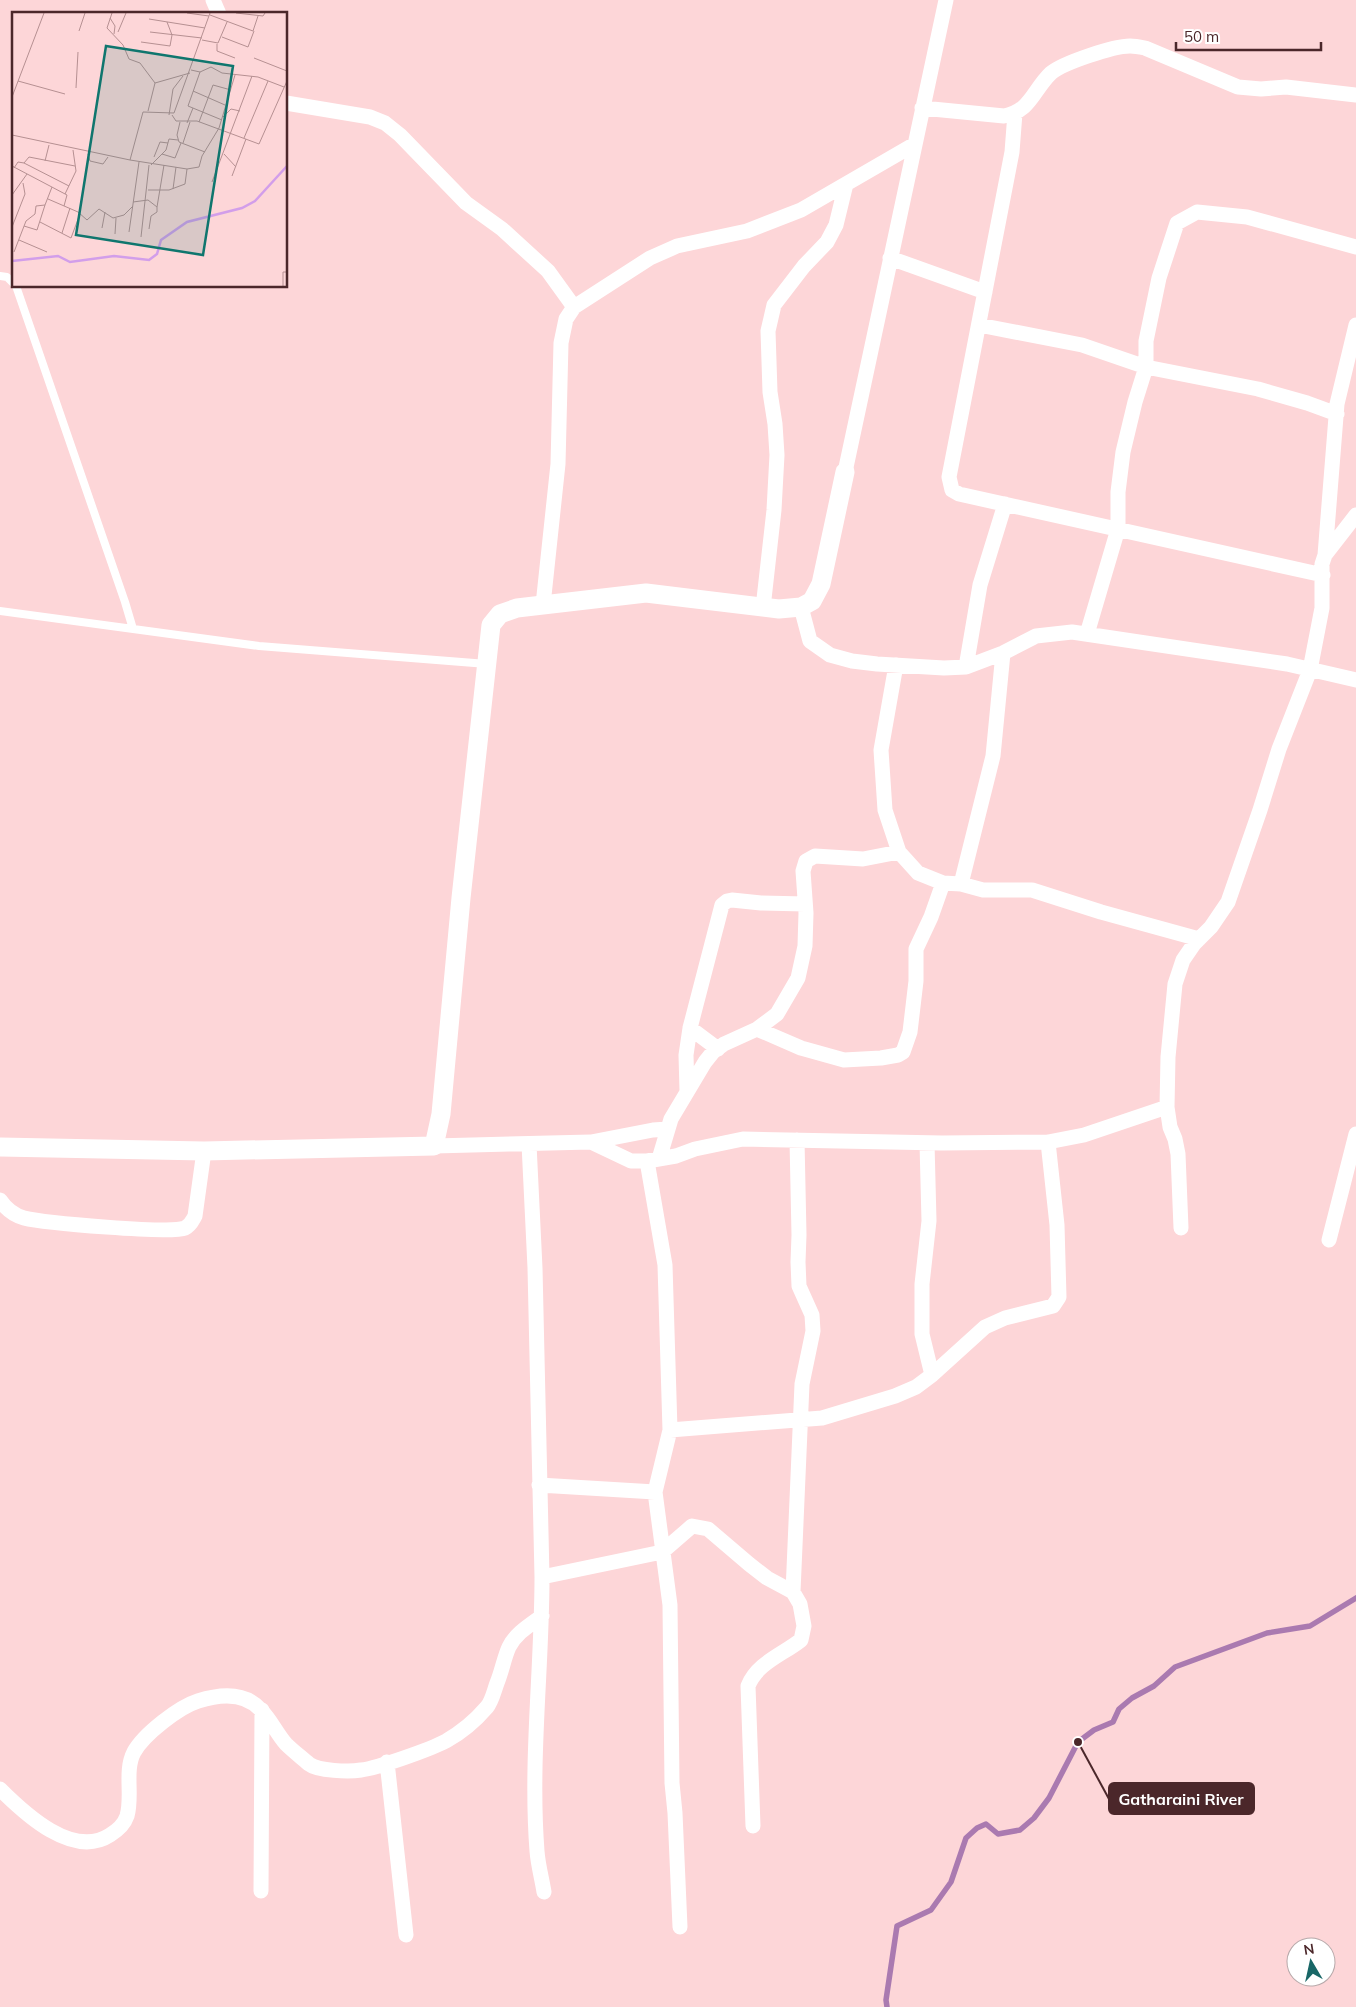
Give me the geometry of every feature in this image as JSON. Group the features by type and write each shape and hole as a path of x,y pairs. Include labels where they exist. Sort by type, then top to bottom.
{"street":[{"path":"213,0 218,12"},
{"path":"434,1146 441,1114 461,898 491,625 500,614 517,608 646,593 779,609 801,607 812,601 821,584 946,0"},
{"path":"922,108 1004,116 1015,114 1025,106 1050,74 1061,65 1116,48 1130,46 1145,48 1238,87 1247,89 1286,88 1356,95"},
{"path":"288,103 370,117 385,123 400,135 466,203 502,229 548,271 574,307"},
{"path":"1015,114 1012,152 949,477 952,490 959,494 1323,575"},
{"path":"543,605 558,464 561,343 566,319 574,307 650,258 677,246 747,232 783,218 914,144"},
{"path":"763,608 774,510 777,455 770,392 768,331 774,305 804,266 827,242 836,225 846,184"},
{"path":"1087,634 1118,529 1118,492 1124,452 1135,402 1146,367 1146,341 1159,278 1177,222 1197,212 1247,217 1356,247"},
{"path":"890,258 985,292"},
{"path":"1181,1228 1178,1154 1170,1127 1167,1107 1168,1056 1175,984 1183,960 1199,939 1212,927 1228,902 1279,749 1310,670 1322,608 1322,564 1325,554 1337,404 1356,324"},
{"path":"979,325 1082,345 1146,367 1258,389 1307,402 1337,414"},
{"path":"966,667 980,585 1005,504"},
{"path":"1325,554 1356,515"},
{"path":"801,607 810,641 830,655 852,660 944,668 966,667 1003,653 1036,636 1072,632 1287,664 1356,680"},
{"path":"961,884 993,756 1003,653"},
{"path":"896,665 881,750 885,810 899,852 918,873 943,883 961,884 983,890 1032,890 1101,912 1199,939"},
{"path":"680,1927 672,1783 670,1605 655,1492 670,1430 665,1264 653,1160 671,1119 705,1062 718,1048 757,1029 776,1014 798,978 804,946 805,904 803,872 806,861 815,856 862,859 899,852"},
{"path":"757,1029 800,1048 844,1060 881,1058 898,1055 903,1052 910,1032 916,981 916,949 931,917 943,883"},
{"path":"687,1091 686,1055 690,1028 722,905 732,900 805,904"},
{"path":"690,1028 718,1048"},
{"path":"592,1142 631,1161 676,1156 695,1149 734,1140 927,1143 1048,1142 1084,1135 1167,1107"},
{"path":"0,1147 204,1151 529,1144 592,1142 653,1130 668,1129"},
{"path":"1329,1240 1356,1134"},
{"path":"793,1592 802,1384 813,1331 812,1315 799,1286 797,1140"},
{"path":"670,1430 822,1418 895,1396 916,1387 932,1375 986,1326 1005,1318 1053,1306 1059,1297 1057,1224 1048,1142"},
{"path":"927,1143 929,1221 922,1284 922,1334 932,1375"},
{"path":"529,1144 535,1268 542,1577 535,1761 537,1852 544,1892"},
{"path":"0,1200 6,1210 23,1218 168,1230 184,1228 191,1224 195,1216 204,1151"},
{"path":"539,1485 655,1492"},
{"path":"542,1577 662,1552 692,1526 708,1528 748,1564 767,1578 793,1592 800,1604 804,1626 801,1640 761,1666 752,1675 748,1686 753,1826"},
{"path":"1,1795 46,1828 71,1840 89,1842 105,1838 121,1828 127,1815 130,1769 134,1752 168,1717 196,1701 214,1696 250,1699 262,1710 286,1743 312,1766 331,1770 361,1770 387,1762 444,1742 470,1725 489,1705 510,1646 522,1630 542,1616"},
{"path":"261,1891 262,1710"},
{"path":"387,1762 406,1935"}],"lane":[{"path":"0,276 7,277 12,282"},
{"path":"16,288 133,629"},
{"path":"0,611 258,646 487,664"}],"waterway":[{"path":"887,2007 886,2000 897,1926 931,1910 951,1882 966,1838 977,1828 986,1824 998,1834 1020,1830 1034,1818 1049,1798 1078,1742 1094,1730 1113,1722 1119,1709 1132,1698 1154,1686 1175,1667 1267,1633 1310,1626 1356,1598"}],"place":[{"name":"Gatharaini River","path":"1078,1742"}]}
